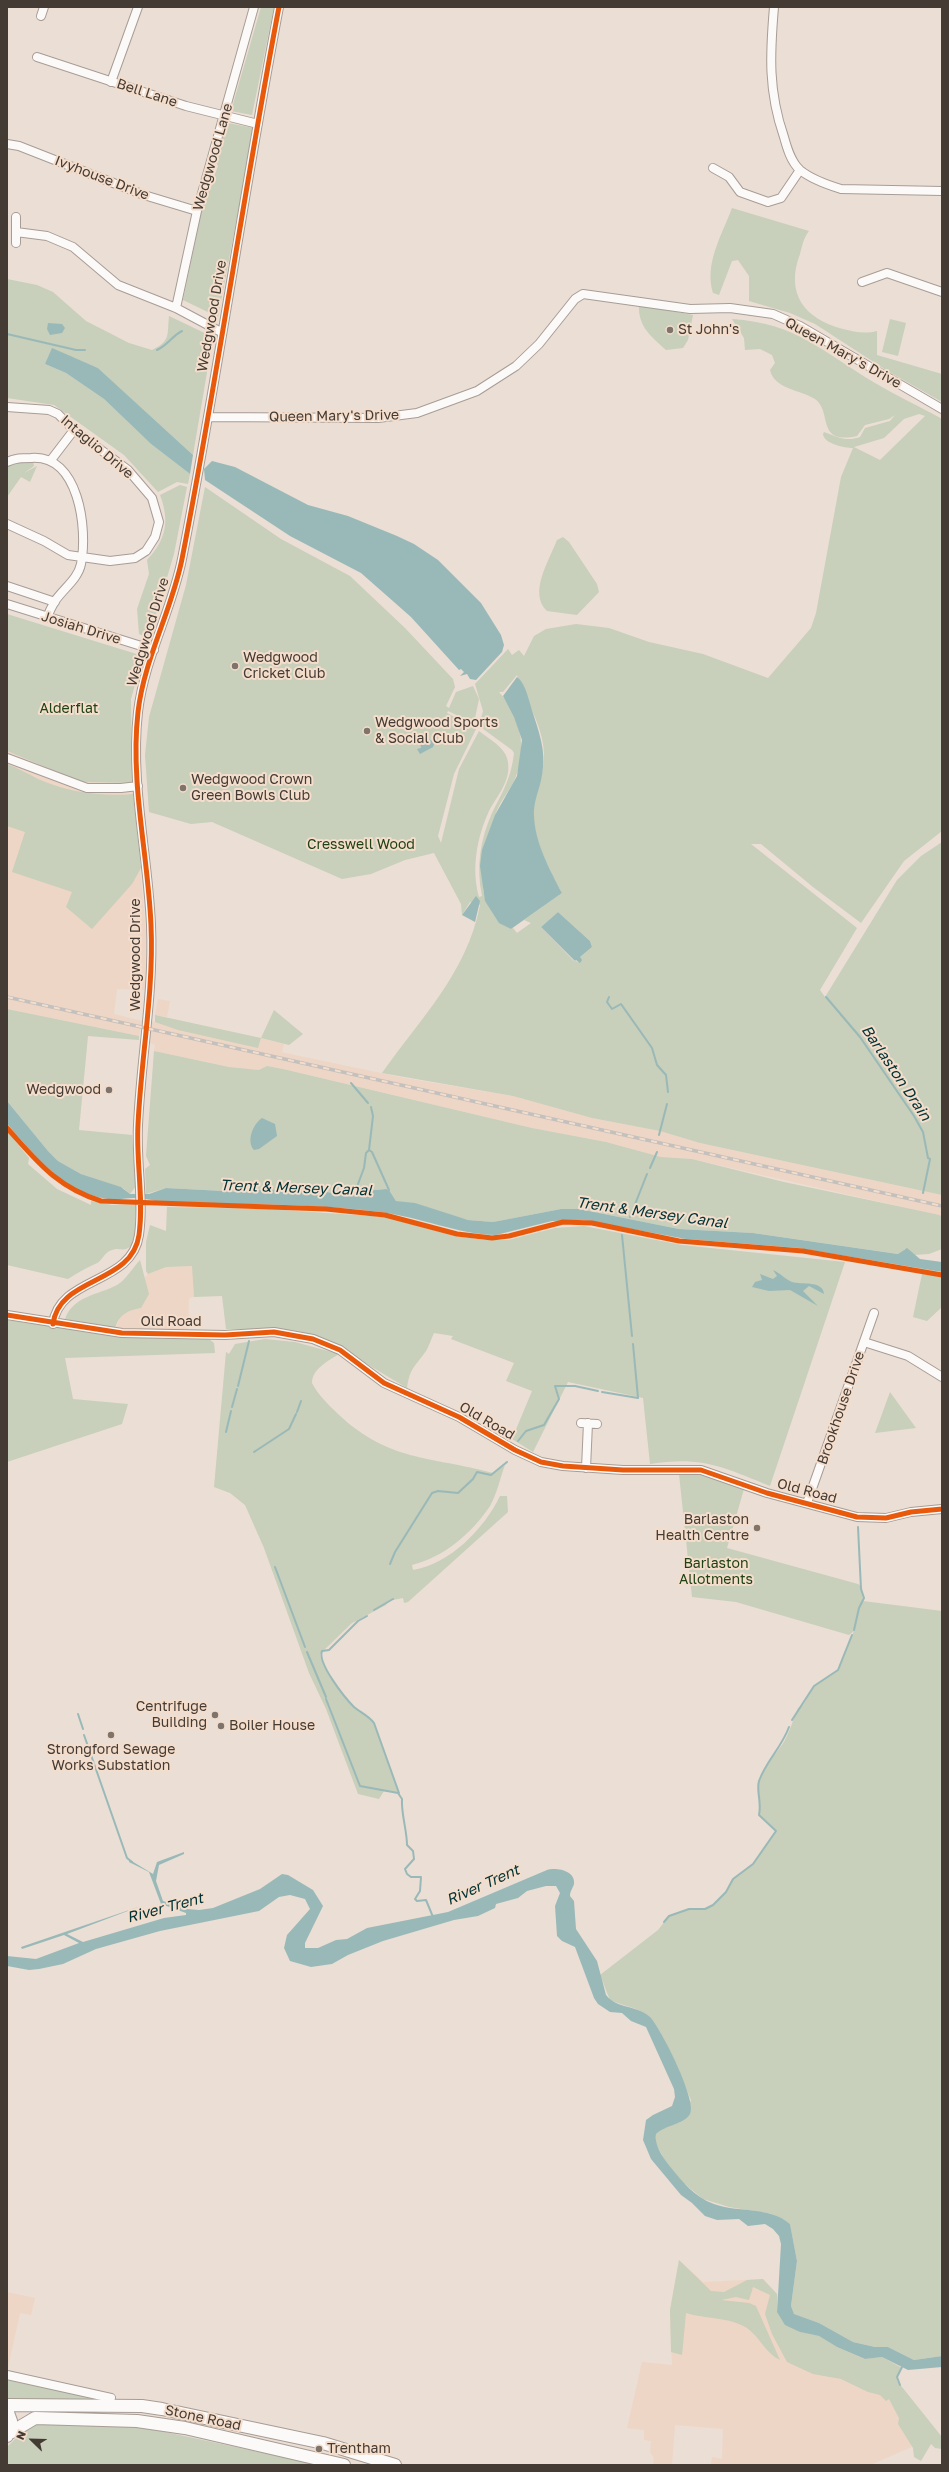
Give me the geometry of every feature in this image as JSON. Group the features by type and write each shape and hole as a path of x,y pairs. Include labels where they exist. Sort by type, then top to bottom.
{"highway":[{"name":"Stone Road","path":"7,2405 134,2406 162,2409 323,2443 395,2465"},
{"path":"7,2410 11,2421 8,2435"},
{"name":"Stone Road","path":"8,2435 36,2418 136,2421 185,2428 344,2465"}],"street":[{"path":"41,16 44,7"},
{"path":"111,82 138,7"},
{"name":"Wedgwood Drive","path":"53,1324 54,1314 62,1300 113,1272 132,1255 139,1235 141,1208 139,1202 138,1120 150,997 151,926 138,786 136,745 138,709 154,650 181,563 208,417 221,332 279,7"},
{"path":"774,7 770,62 771,85 777,117 784,139 800,170 827,185 841,189 942,191"},
{"name":"Wedgwood Lane","path":"176,308 197,211 224,116 252,8"},
{"name":"Bell Lane","path":"37,56 186,106 258,124"},
{"name":"Ivyhouse Drive","path":"7,144 19,146 144,195 197,211"},
{"path":"713,168 729,177 743,194 768,202 781,198 800,170"},
{"path":"16,217 16,243"},
{"path":"16,232 47,236 73,247 118,285 176,308 221,332"},
{"path":"862,282 887,273 942,292"},
{"name":"Queen Mary's Drive","path":"208,417 378,418 418,413 477,391 516,366 539,344 575,299 583,294 690,309 730,308 773,314 800,326 942,409"},
{"name":"Intaglio Drive","path":"7,407 49,410 58,414 74,430 128,470 152,498 159,522 151,545 135,558 110,560 82,558 68,555 44,540 7,524"},
{"path":"51,460 74,430"},
{"path":"7,462 16,459 37,457 51,460 71,484 84,520 81,565 75,578 55,602 47,618"},
{"path":"7,586 55,602"},
{"name":"Josiah Drive","path":"7,604 47,618 154,650"},
{"path":"7,758 87,788 121,788 138,786"},
{"name":"Brookhouse Drive","path":"807,1503 874,1312"},
{"name":"Old Road","path":"7,1315 53,1324 122,1333 225,1335 274,1332 313,1339 340,1350 384,1383 459,1417 529,1457 563,1466 586,1468 623,1470 701,1470 712,1472 767,1493 857,1517 886,1518 911,1512 942,1510"},
{"path":"864,1342 908,1356 942,1377"},
{"path":"586,1468 585,1423 597,1424"},
{"path":"7,2375 111,2398"}],"shaded area":[{"path":"7,751 81,782 132,783 146,933 145,990 117,989 114,1014 142,1021 139,1036 7,1009"},
{"path":"158,999 170,1001 167,1017 155,1015"},
{"path":"152,1021 259,1046 261,1038 284,1044 282,1052 285,1053 405,1078 513,1096 592,1118 660,1131 700,1143 942,1195 942,1216 692,1159 661,1157 606,1142 532,1128 283,1069 267,1066 259,1070 229,1067 154,1051 155,1045 150,1043"},
{"path":"193,1266 194,1297 189,1298 188,1331 116,1329 120,1317 126,1312 141,1308 145,1278 148,1274 165,1267"},
{"path":"679,2260 703,2282 763,2279 777,2294 779,2301 899,2367 894,2380 928,2440 870,2465 711,2465 712,2457 722,2459 723,2429 675,2425 672,2465 653,2464 654,2458 650,2452 651,2441 644,2440 644,2430 627,2428 642,2362 672,2365 670,2310"},
{"path":"7,2292 35,2298 31,2315 20,2313 8,2367"}],"green space":[{"path":"261,7 274,7 252,115 231,111"},
{"path":"228,123 254,128 218,317 183,300 202,208 208,185 213,179 218,166 215,160"},
{"path":"732,208 809,231 803,242 796,268 795,281 801,302 808,311 829,325 855,332 877,331 877,355 942,374 942,402 886,370 815,324 790,313 749,301 749,276 738,260 732,261 719,295 713,293 711,282 712,260"},
{"path":"7,279 37,285 53,292 86,321 129,343 152,350 162,344 167,337 169,316 213,337 193,455 98,368 72,357 45,364 66,373 104,399 151,444 190,474 188,484 177,482 158,492 124,455 54,405 7,398"},
{"path":"639,305 693,315 688,340 683,348 666,350 655,340 643,325 639,313"},
{"name":"Cresswell Wood","path":"732,319 774,326 792,333 824,350 883,388 942,419 942,831 904,861 861,923 813,887 761,844 751,844 857,928 820,990 825,997 897,880 921,856 942,842 942,1195 700,1143 660,1131 592,1118 513,1096 382,1073 426,1014 453,974 465,952 474,930 480,905 470,902 462,915 461,904 434,853 405,860 371,874 342,879 212,822 191,824 149,812 145,755 149,717 186,585 205,487 281,539 350,576 405,628 453,679 455,687 446,706 449,708 456,692 473,686 479,699 474,723 448,711 447,713 476,729 454,774 438,836 441,843 459,769 479,731 503,750 507,758 508,773 504,786 489,811 478,842 475,864 479,897 482,896 479,864 482,843 492,813 509,778 514,753 479,726 483,711 475,684 508,649 512,655 519,650 524,656 534,636 546,629 576,624 609,628 649,642 703,654 768,678 811,628 816,613 841,477 853,448 831,443 824,437 823,434 824,432 833,436 842,438 850,439 860,437 865,428 890,421 895,415 889,419 865,425 857,436 844,438 835,436 830,432 820,405 815,399 782,385 777,381 770,370 775,363 772,355 760,349 745,350 744,338","holes":["919,414 925,416 880,460 854,447 884,438 904,419","517,675 537,723 543,743 544,760 535,797 533,816 537,839 541,850 562,893 524,920 531,923 517,933 513,928 511,929 499,919 491,909 486,900 483,881 496,812 510,788 520,765 520,732 512,710 499,692 503,692","558,912 590,941 592,947 580,957 580,962 574,961 541,927"]},
{"path":"890,319 906,323 898,356 882,352"},
{"path":"33,460 34,466 24,473 37,466 30,482 21,477 7,497 7,465"},
{"path":"180,485 187,487 174,554 149,638 139,634 137,609 149,574 147,560 162,538 164,530 165,513 160,495"},
{"path":"563,537 569,542 597,584 599,592 577,615 547,611 542,604 539,595 545,567 557,540"},
{"name":"Alderflat","path":"7,614 143,656 131,699 132,783 81,782 7,751"},
{"path":"7,764 49,784 73,790 109,795 133,794 141,868 132,884 92,929 66,907 72,892 12,872 25,832 7,826"},
{"path":"7,1009 139,1036 139,1040 88,1036 79,1130 132,1135 136,1186 130,1194 123,1188 81,1174 58,1161 7,1101"},
{"path":"274,1010 303,1034 289,1045 261,1038"},
{"path":"155,1015 261,1038 258,1048 178,1030 155,1022"},
{"path":"154,1051 229,1067 259,1070 267,1066 283,1069 532,1128 606,1142 661,1157 692,1159 784,1182 935,1214 942,1216 942,1249 929,1254 913,1255 905,1249 899,1254 753,1233 679,1229 579,1209 561,1209 493,1222 468,1220 396,1201 389,1190 386,1189 355,1192 349,1196 311,1189 259,1190 243,1192 166,1188 146,1194 145,1169 150,1165 146,1156"},
{"path":"7,1131 29,1158 28,1164 57,1189 91,1205 91,1201 112,1205 136,1204 135,1232 132,1245 127,1249 115,1249 109,1251 97,1263 68,1279 7,1265"},
{"path":"167,1207 268,1209 385,1217 455,1236 485,1240 508,1240 555,1228 584,1226 682,1245 845,1262 770,1486 738,1473 699,1462 684,1461 650,1464 643,1398 568,1382 533,1452 512,1439 532,1391 506,1381 514,1363 451,1339 453,1336 434,1333 426,1351 411,1371 407,1388 335,1345 267,1329 226,1329 222,1296 194,1297 192,1266 166,1267 148,1274 146,1271 146,1242 150,1225 166,1231"},
{"path":"140,1260 149,1294 141,1308 124,1314 118,1320 115,1329 65,1319 74,1305 80,1301 120,1283"},
{"path":"922,1274 942,1276 942,1307 927,1321 913,1317"},
{"path":"7,1320 121,1336 209,1339 214,1343 215,1353 65,1358 73,1399 128,1404 122,1424 7,1462"},
{"path":"265,1339 295,1342 339,1354 318,1370 312,1383 320,1395 338,1414 357,1430 375,1441 411,1455 493,1473 492,1474 505,1465 497,1491 490,1506 483,1516 456,1543 435,1556 412,1565 413,1570 440,1561 453,1553 485,1521 500,1496 507,1496 508,1512 408,1602 404,1603 403,1598 388,1601 386,1605 352,1623 320,1654 324,1666 345,1697 354,1707 374,1723 399,1793 384,1791 379,1799 358,1794 326,1709 309,1673 264,1548 245,1505 230,1493 214,1487 226,1352 229,1354 235,1344"},
{"path":"890,1392 916,1428 875,1433"},
{"name":"Barlaston Allotments","path":"696,1473 744,1489 727,1548 858,1584 862,1587 863,1601 942,1611 942,2356 914,2360 888,2347 875,2347 853,2342 819,2323 794,2314 791,2306 797,2261 790,2224 772,2214 729,2207 703,2199 681,2181 666,2162 656,2144 656,2134 661,2128 680,2122 691,2100 672,2056 654,2023 649,2017 640,2011 610,2000 600,1975 658,1930 669,1916 689,1909 705,1909 713,1905 726,1892 733,1879 753,1864 776,1831 759,1815 760,1806 758,1785 763,1772 782,1745 789,1732 798,1708 803,1705 814,1686 838,1670 854,1631 849,1635 736,1602 692,1597 679,1474"},
{"path":"679,2260 711,2291 724,2292 747,2280 763,2279 777,2294 777,2312 800,2332 819,2336 837,2347 864,2359 882,2357 902,2368 897,2377 898,2382 942,2437 942,2449 935,2448 931,2444 921,2461 914,2457 913,2448 898,2424 899,2418 889,2399 886,2401 880,2395 868,2392 841,2379 813,2374 787,2362 772,2334 765,2314 770,2295 753,2287 749,2300 736,2297 721,2300 749,2303 756,2306 780,2360 770,2353 752,2332 740,2324 686,2313 682,2355 671,2352 670,2310"},
{"path":"7,2380 102,2400 7,2399"},
{"path":"34,2424 142,2427 320,2465 7,2465 7,2447 23,2431"}],"water":[{"path":"48,323 62,324 65,328 62,333 50,335 47,329"},
{"path":"52,348 98,368 193,455 190,474 151,444 104,399 66,373 45,364"},
{"path":"212,461 235,467 308,505 348,516 414,544 438,560 481,603 501,635 504,645 502,652 476,680 470,679 467,674 460,676 464,672 461,669 459,670 411,617 361,573 290,536 205,480 204,469"},
{"path":"517,677 526,690 543,749 542,775 534,811 537,836 544,856 562,893 511,929 499,923 485,901 480,866 482,850 495,815 517,776 522,740 514,717 503,696"},
{"path":"423,737 435,742 433,747 420,754 417,749 421,748 420,740"},
{"path":"476,896 480,901 475,922 462,915"},
{"path":"558,912 590,941 592,947 580,957 582,960 580,963 576,960 575,961 541,927"},
{"path":"7,1101 58,1161 81,1174 121,1187 130,1194 149,1194 166,1188 242,1192 259,1190 311,1189 349,1196 355,1192 386,1189 389,1190 396,1201 415,1203 468,1220 493,1222 561,1209 579,1209 679,1229 753,1233 898,1254 907,1248 920,1259 942,1262 942,1272 798,1248 686,1239 583,1220 552,1221 496,1235 452,1229 395,1214 353,1209 272,1204 163,1203 137,1198 114,1200 108,1199 77,1189 63,1181 51,1171 7,1124"},
{"path":"262,1118 275,1124 277,1136 259,1149 254,1150 251,1142 253,1128"},
{"path":"773,1270 792,1282 811,1284 820,1287 824,1294 809,1286 803,1291 818,1306 790,1290 769,1291 752,1287 755,1282 762,1280 760,1274 773,1279 777,1276"},
{"path":"184,1852 184,1854 159,1865 156,1881 163,1901 187,1909 199,1910 213,1908 260,1889 282,1874 288,1875 313,1890 323,1906 305,1943 305,1948 318,1948 336,1940 347,1939 367,1928 448,1912 547,1870 560,1869 572,1875 574,1884 570,1896 574,1901 576,1929 597,1961 606,1995 616,2003 639,2010 650,2017 670,2049 689,2095 691,2107 690,2114 687,2118 656,2134 657,2146 668,2164 688,2187 707,2201 724,2207 763,2212 782,2218 790,2224 797,2261 791,2306 794,2314 819,2323 853,2342 875,2347 888,2347 914,2360 942,2356 942,2367 908,2370 882,2357 865,2359 837,2347 819,2336 800,2332 785,2325 777,2312 781,2244 779,2236 773,2229 765,2224 748,2226 739,2219 717,2220 705,2216 692,2203 681,2195 651,2159 643,2140 646,2120 672,2106 675,2097 674,2089 646,2027 631,2021 622,2013 610,2012 598,2004 594,1998 575,1947 562,1941 557,1936 555,1906 560,1893 556,1886 546,1886 527,1891 518,1898 496,1904 495,1908 478,1916 454,1920 383,1941 348,1955 332,1964 311,1967 290,1961 284,1948 287,1935 310,1909 305,1899 290,1895 279,1897 259,1911 160,1931 96,1949 63,1964 29,1970 7,1966 7,1956 36,1959 79,1943 64,1935 22,1949 21,1947 141,1906 67,1934 83,1942 164,1918 186,1915 186,1913 161,1904 149,1872 129,1862 130,1860 153,1874 157,1862"}],"waterway":[{"path":"157,350 182,331"},
{"path":"7,334 76,350 85,350"},
{"path":"609,997 607,1002 612,1009 621,1004 652,1048 657,1065 666,1075 668,1092"},
{"name":"Barlaston Drain","path":"826,997 860,1037 914,1116 923,1132 928,1158 930,1159 923,1193"},
{"path":"351,1083 368,1103"},
{"path":"659,1135 667,1104"},
{"path":"371,1107 373,1116 369,1150 372,1152 389,1190"},
{"name":"Trent & Mersey Canal","path":"355,1192 364,1168 366,1153 369,1150"},
{"path":"650,1168 657,1152"},
{"name":"Trent & Mersey Canal","path":"630,1217 647,1174"},
{"path":"622,1235 632,1336"},
{"path":"238,1386 249,1341"},
{"path":"602,1392 638,1398 633,1344"},
{"path":"518,1441 526,1431 544,1425 559,1399 555,1386 575,1386 598,1391"},
{"path":"232,1407 237,1389"},
{"path":"297,1412 301,1401"},
{"path":"226,1432 231,1411"},
{"path":"254,1452 289,1429 296,1414"},
{"path":"390,1564 395,1552 432,1493 438,1491 458,1493 473,1479 477,1472 491,1475 507,1462"},
{"path":"854,1630 859,1608 864,1598 861,1589 858,1527"},
{"path":"275,1567 305,1647"},
{"path":"374,1610 393,1599"},
{"path":"367,1616 358,1621 329,1650 322,1651 322,1656 328,1672 344,1696 354,1707 374,1723 399,1793"},
{"path":"792,1720 814,1686 838,1670 852,1635"},
{"path":"307,1652 326,1697"},
{"path":"326,1699 360,1786 398,1793 402,1799 407,1845 413,1851 414,1859 405,1869 407,1874 411,1877 421,1877 420,1891 415,1899 417,1901 426,1900 433,1917"},
{"path":"78,1714 83,1729"},
{"path":"664,1922 669,1916 689,1909 705,1909 713,1905 726,1892 733,1879 753,1864 776,1831 759,1815 760,1806 758,1785 762,1774 789,1727"},
{"path":"84,1735 127,1858 132,1862"},
{"path":"900,2385 897,2377 902,2367"}],"railway":[{"path":"7,997 942,1206"}],"cycle path":[{"path":"53,1324 58,1308 68,1297 123,1263 134,1251 139,1235 141,1208 138,1125 151,975 151,925 136,765 138,712 146,673 172,597 182,559 279,7"},
{"path":"7,1128 48,1172 72,1188 101,1201 326,1209 385,1215 457,1234 492,1238 509,1236 563,1222 592,1223 679,1241 803,1251 942,1275"},
{"path":"7,1315 122,1333 225,1335 274,1332 313,1339 340,1350 384,1383 459,1417 515,1450 541,1462 563,1466 623,1470 701,1470 767,1493 857,1517 886,1518 911,1512 942,1509"}],"place":[{"name":"St John's","path":"670,330"},
{"name":"Wedgwood Cricket Club","path":"235,666"},
{"name":"Wedgwood Sports & Social Club","path":"367,731"},
{"name":"Wedgwood Crown Green Bowls Club","path":"183,788"},
{"name":"Wedgwood","path":"109,1090"},
{"name":"Barlaston Health Centre","path":"757,1528"},
{"name":"Centrifuge Building","path":"215,1715"},
{"name":"Boiler House","path":"221,1726"},
{"name":"Strongford Sewage Works Substation","path":"111,1735"},
{"name":"Trentham","path":"319,2449"}],"water label":[{"name":"River Trent","path":"483,1885"},
{"name":"River Trent","path":"165,1908"}]}
